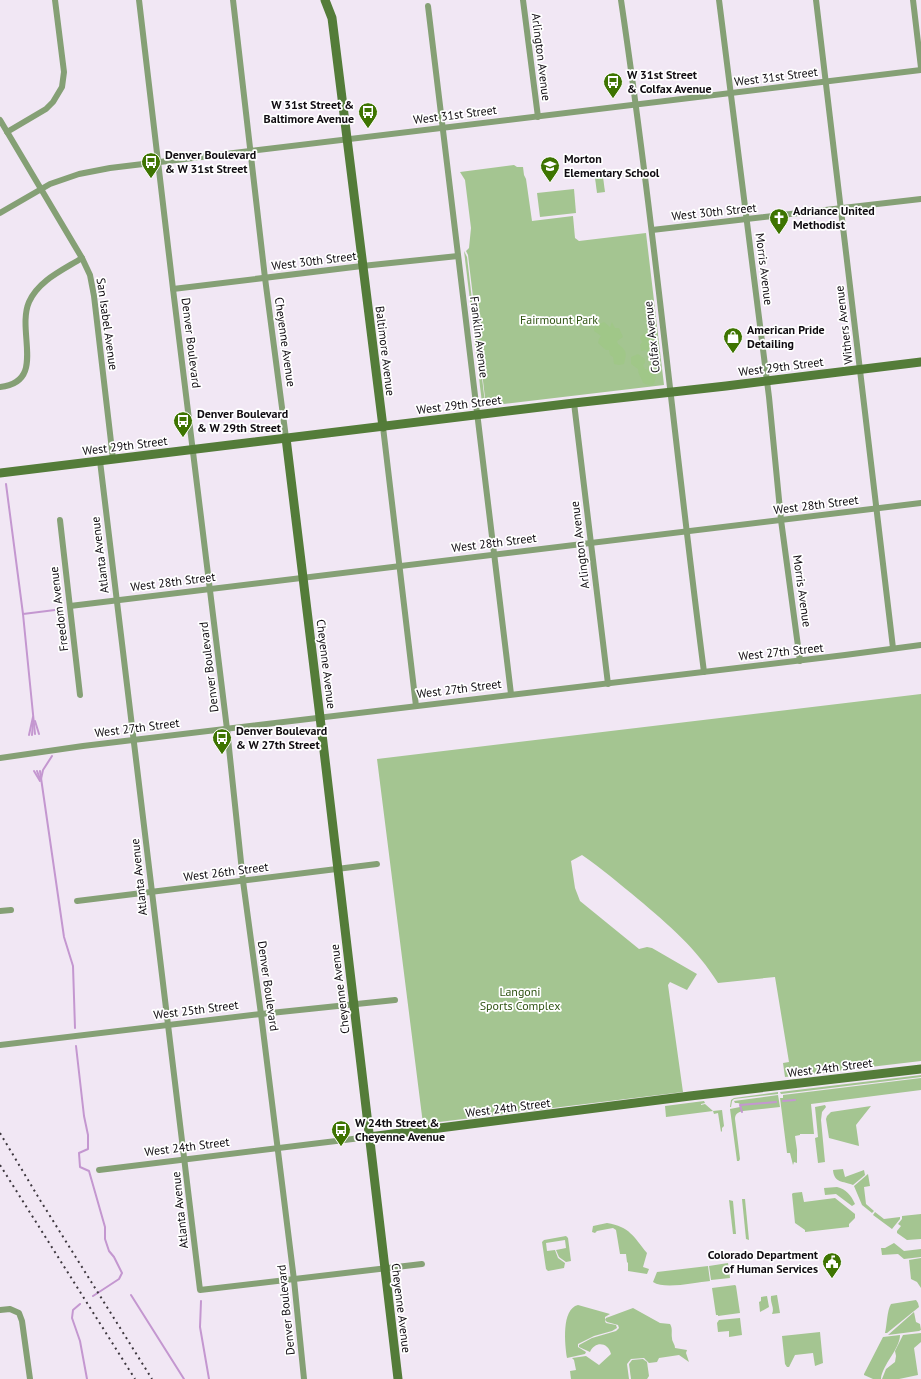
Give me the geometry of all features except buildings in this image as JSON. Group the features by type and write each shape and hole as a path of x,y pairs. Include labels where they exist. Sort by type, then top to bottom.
{"street":[{"path":"7,132 46,109 53,102 62,87 64,72 55,0"},
{"name":"Denver Boulevard","path":"139,0 227,729 243,881 294,1280 304,1379"},
{"name":"Cheyenne Avenue","path":"233,0 265,278 320,717 398,1379"},
{"name":"Baltimore Avenue","path":"325,0 332,18 348,139 362,266 416,706"},
{"name":"Arlington Avenue","path":"523,0 538,116"},
{"name":"Colfax Avenue","path":"621,0 652,230 669,392 704,672"},
{"name":"Morris Avenue","path":"719,0 767,381 781,520 800,660"},
{"name":"Withers Avenue","path":"816,0 878,509 893,648"},
{"path":"913,0 921,69"},
{"name":"Franklin Avenue","path":"428,6 444,128 511,694"},
{"name":"West 31st Street","path":"0,213 41,189 79,174 110,168 826,82 921,69"},
{"name":"San Isabel Avenue","path":"0,120 87,267 92,285 113,460"},
{"name":"West 30th Street","path":"652,230 921,199"},
{"name":"West 30th Street","path":"173,289 458,256"},
{"path":"0,388 17,382 26,370 28,364 24,321 32,295 45,281 82,258"},
{"name":"West 29th Street","path":"0,473 921,362"},
{"name":"Arlington Avenue","path":"574,403 608,684"},
{"name":"Atlanta Avenue","path":"100,461 200,1290 294,1280"},
{"name":"West 28th Street","path":"70,606 921,503"},
{"name":"Freedom Avenue","path":"60,520 80,695"},
{"name":"West 27th Street","path":"0,758 320,717 608,684 921,645"},
{"name":"West 26th Street","path":"77,901 377,864"},
{"path":"0,911 11,910"},
{"name":"West 25th Street","path":"0,1045 261,1014 395,1000"},
{"name":"West 24th Street","path":"99,1170 277,1149 690,1096 921,1069"},
{"path":"294,1280 422,1264"},
{"path":"0,1310 10,1309 19,1313 22,1321 30,1379"}],"green space":[{"name":"Fairmount Park","path":"514,165 517,167 523,167 532,221 573,216 575,238 579,241 646,233 664,385 486,406 468,255 466,251 469,248 471,228 465,180 460,172"},
{"path":"603,177 605,192 597,193 595,178"},
{"path":"574,189 576,213 540,217 537,193"},
{"path":"464,251 467,257 475,326 473,325"},
{"path":"604,322 610,327 612,322 615,328 619,328 623,337 617,341 626,352 624,364 614,364 613,357 610,355 609,350 606,350 598,343 601,336 594,331 594,326"},
{"path":"476,327 485,403 482,403 473,328"},
{"path":"647,332 656,342 656,355 649,355 646,350 641,351 640,345 642,342 640,338"},
{"path":"638,354 645,359 645,363 643,365 645,369 651,370 656,377 654,384 651,386 643,383 638,369 631,364 631,357"},
{"name":"Langoni Sports Complex","path":"921,694 921,1061 785,1077 783,1063 789,1062 775,977 718,983 692,948 671,928 617,882 582,855 571,861 575,888 580,901 639,949 647,947 652,948 697,974 687,990 670,982 668,985 683,1092 423,1124 377,759"},
{"path":"921,1075 921,1077 781,1094 780,1092"},
{"path":"921,1078 921,1090 811,1104 814,1134 800,1134 795,1136 797,1163 794,1162 793,1165 790,1153 787,1153 780,1098 783,1098 783,1095"},
{"path":"778,1092 778,1094 734,1099 730,1107 731,1100 734,1098"},
{"path":"778,1095 780,1107 743,1111 736,1115 735,1119 740,1159 737,1161 730,1109 740,1107 740,1104 735,1103 734,1101"},
{"path":"704,1101 705,1103 701,1105 705,1104 713,1111 666,1117 665,1106"},
{"path":"825,1105 826,1107 822,1112 821,1120 825,1162 818,1163 815,1138 818,1137 815,1107"},
{"path":"871,1106 856,1125 859,1146 829,1138 826,1119 831,1112"},
{"path":"722,1110 724,1126 721,1132 718,1113 714,1114 713,1111"},
{"path":"843,1169 845,1177 864,1170 865,1175 853,1185 840,1181 835,1177 833,1170"},
{"path":"868,1174 870,1186 864,1187 866,1204 874,1211 872,1213 862,1205 854,1186"},
{"path":"837,1187 848,1193 855,1204 852,1206 836,1194 825,1195 824,1188"},
{"path":"802,1192 804,1202 835,1198 855,1214 855,1218 849,1224 849,1227 805,1232 805,1230 795,1223 792,1194"},
{"path":"742,1199 745,1199 749,1240 746,1239"},
{"path":"729,1200 733,1201 736,1234 733,1234"},
{"path":"875,1212 884,1219 900,1217 900,1219 892,1229 873,1215"},
{"path":"921,1214 921,1239 907,1240 897,1233 901,1226 898,1224 902,1219 902,1216"},
{"path":"607,1223 621,1227 630,1233 647,1253 643,1267 649,1269 647,1274 628,1271 626,1254 620,1254 616,1230 613,1228 597,1231 595,1233 592,1232 593,1226"},
{"path":"566,1236 568,1238 571,1261 566,1262 559,1257 556,1250 566,1248 565,1240 546,1243 547,1251 555,1250 558,1258 565,1263 564,1268 548,1271 546,1269 542,1242 544,1240"},
{"path":"894,1243 904,1251 921,1249 921,1257 904,1259 898,1254 882,1255 881,1248 885,1248"},
{"path":"921,1258 921,1288 917,1282 911,1279 909,1260"},
{"path":"728,1263 730,1278 711,1280 709,1266"},
{"path":"708,1266 710,1281 681,1285 665,1285 653,1282 657,1272"},
{"path":"735,1285 740,1313 716,1315 712,1288"},
{"path":"777,1295 780,1313 772,1314 773,1310 771,1296"},
{"path":"767,1296 769,1307 760,1312 759,1302 761,1301 761,1297"},
{"path":"916,1300 919,1307 887,1333 885,1333 891,1304"},
{"path":"578,1305 610,1314 605,1317 606,1323 616,1325 617,1328 594,1336 578,1344 578,1347 586,1352 585,1354 567,1358 565,1328 569,1313"},
{"path":"633,1308 660,1323 670,1324 675,1348 687,1350 686,1353 689,1362 679,1355 659,1358 657,1362 649,1363 644,1358 631,1359 627,1364 629,1379 571,1379 570,1371 576,1370 574,1360 572,1358 586,1356 599,1365 611,1354 607,1347 601,1344 592,1348 590,1352 579,1347 579,1345 592,1338 616,1331 619,1328 618,1325 607,1322 605,1320 606,1318"},
{"path":"914,1312 916,1322 920,1324 921,1330 888,1335"},
{"path":"740,1318 742,1335 729,1337 729,1331 718,1332 717,1323 719,1320"},
{"path":"820,1332 823,1363 815,1366 813,1353 795,1355 789,1367 787,1367 785,1364 782,1336"},
{"path":"921,1333 921,1342 914,1348 918,1375 899,1379 882,1379 886,1369 895,1362 895,1351 903,1335"},
{"path":"900,1335 897,1346 884,1368 881,1379 873,1379 864,1375 883,1337"},
{"path":"643,1359 647,1362 649,1376 647,1379 631,1379 629,1364 632,1360"}],"waterway":[{"path":"6,484 23,614 35,734"},
{"path":"23,614 63,609"},
{"path":"29,735 33,717"},
{"path":"35,721 39,734"},
{"path":"32,735 33,723"},
{"path":"41,779 43,770 52,756"},
{"path":"34,771 40,781"},
{"path":"37,771 40,779"},
{"path":"40,771 64,937 73,966 75,1028"},
{"path":"76,1046 84,1116 88,1135 88,1149 79,1153 80,1167 89,1171 105,1227 105,1239 109,1251 114,1257 122,1273 119,1279 93,1296"},
{"path":"783,1101 795,1100"},
{"path":"742,1112 740,1105 776,1102"},
{"path":"131,1295 184,1379"},
{"path":"201,1301 200,1327 209,1379"},
{"path":"80,1304 73,1310 72,1318 80,1341 87,1379"}],"railway":[{"path":"0,1133 152,1379"},
{"path":"0,1165 135,1379"}],"place":[{"name":"W 31st Street & Colfax Avenue","path":"613,99"},
{"name":"W 31st Street & Baltimore Avenue","path":"368,129"},
{"name":"Denver Boulevard & W 31st Street","path":"151,179"},
{"name":"Morton Elementary School","path":"550,183"},
{"name":"Adriance United Methodist","path":"779,235"},
{"name":"American Pride Detailing","path":"733,354"},
{"name":"Denver Boulevard & W 29th Street","path":"183,438"},
{"name":"Denver Boulevard & W 27th Street","path":"222,755"},
{"name":"W 24th Street & Cheyenne Avenue","path":"341,1147"},
{"name":"Colorado Department of Human Services","path":"832,1279"}]}
